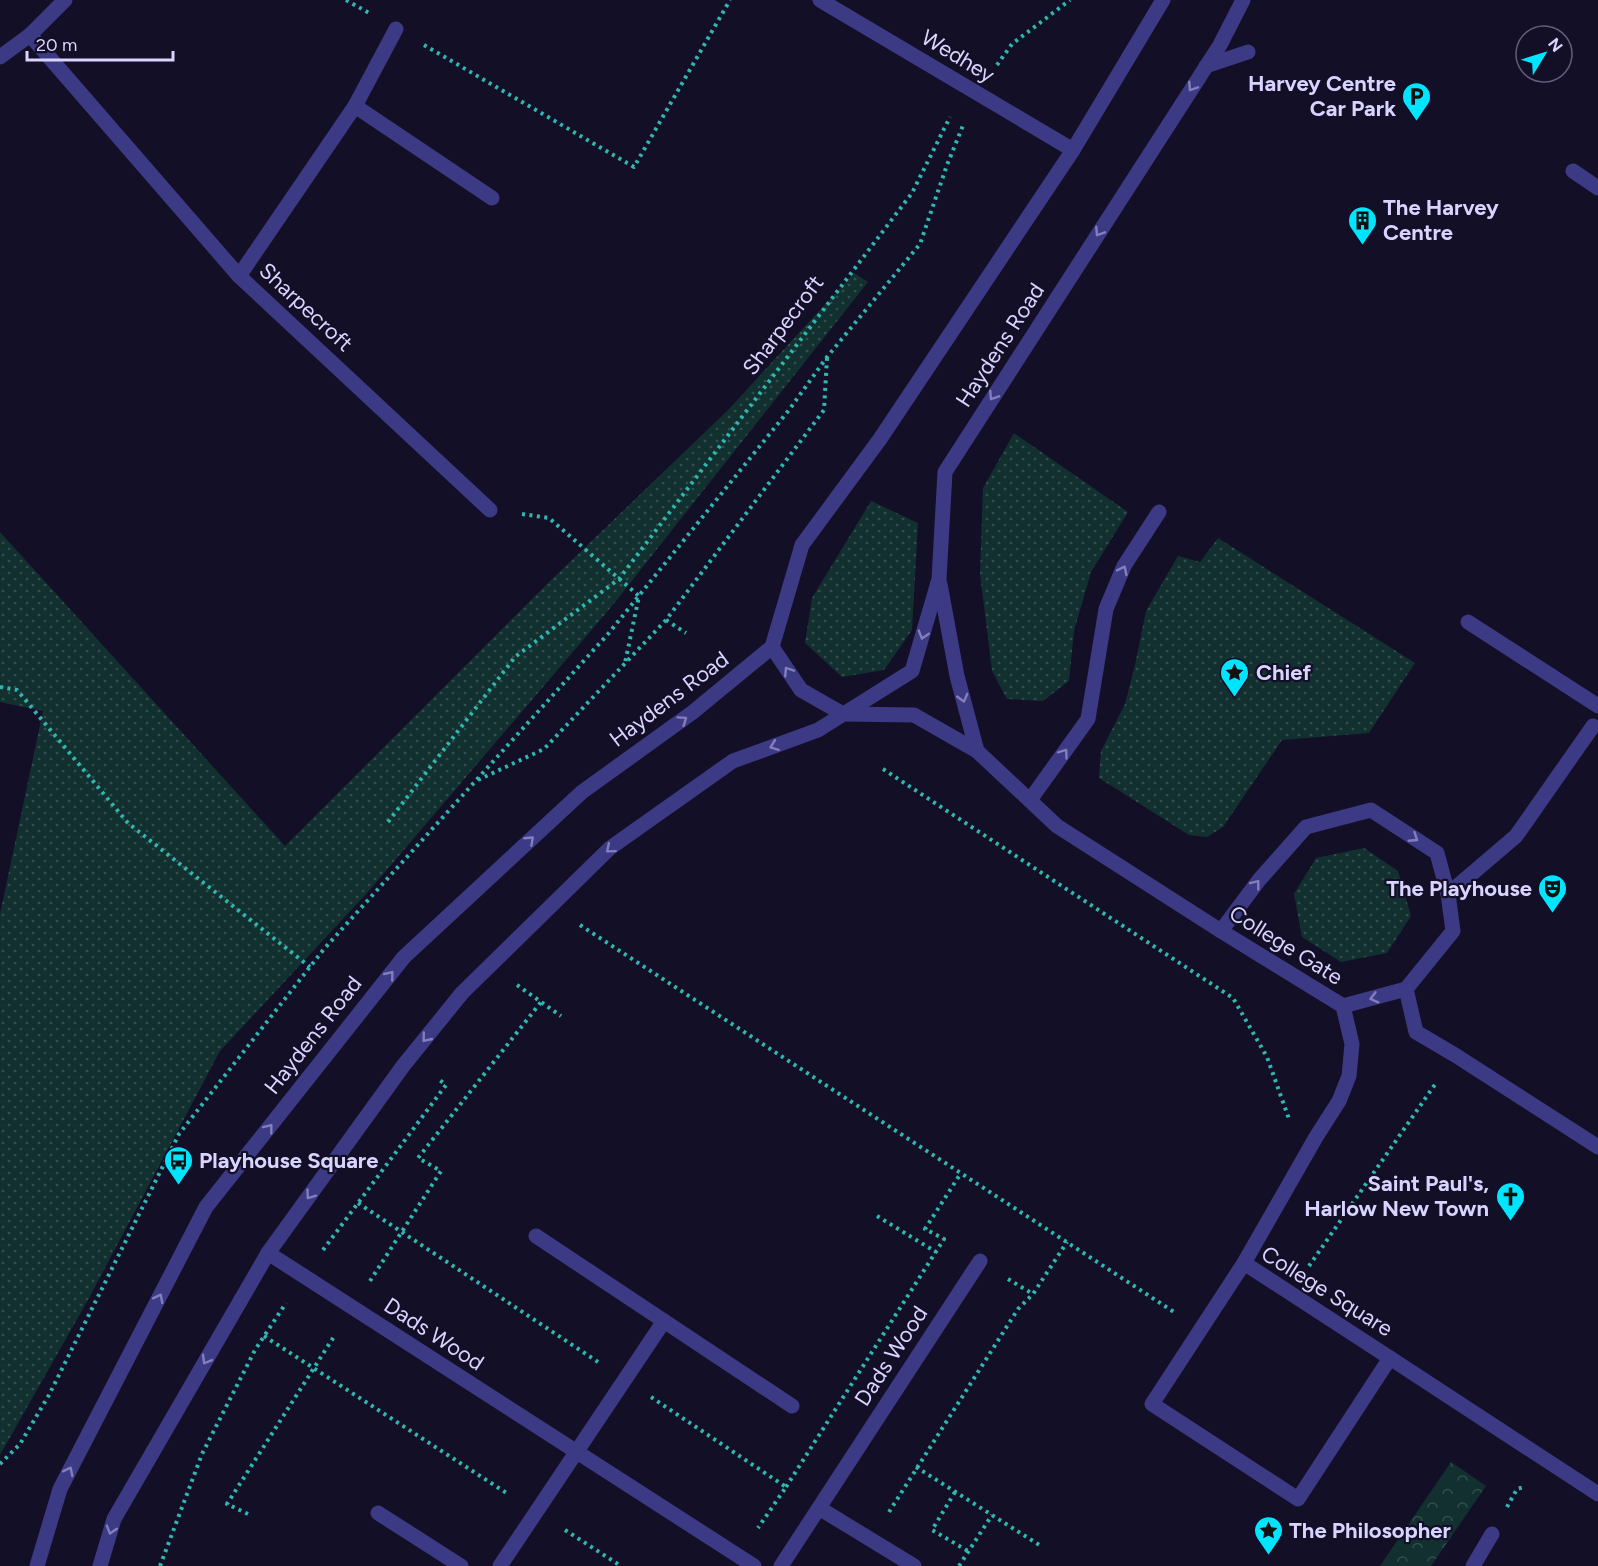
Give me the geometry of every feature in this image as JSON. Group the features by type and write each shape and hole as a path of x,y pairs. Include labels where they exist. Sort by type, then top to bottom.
{"street":[{"path":"0,57 30,36 65,0"},
{"name":"Wedhey","path":"820,0 1073,150"},
{"name":"Haydens Road","path":"37,1566 60,1488 206,1207 404,957 582,792 693,712 772,647 802,545 880,439 1073,150 1163,0"},
{"name":"Haydens Road","path":"100,1566 114,1519 268,1253 404,1066 462,993 610,848 733,761 818,730 912,671 939,579 945,472 1220,45 1243,0"},
{"path":"239,276 355,106 396,29"},
{"name":"Sharpecroft","path":"30,36 239,276 490,510"},
{"path":"1206,66 1248,52"},
{"path":"355,106 492,198"},
{"path":"1573,171 1598,188"},
{"path":"1030,800 1088,719 1106,609 1124,566 1159,512"},
{"path":"939,579 957,676 977,751"},
{"path":"1468,622 1598,706"},
{"path":"772,647 801,690 843,714"},
{"name":"College Gate","path":"843,714 914,715 977,751 1057,826 1343,1006 1352,1044 1349,1076 1339,1101 1244,1263"},
{"path":"1448,894 1516,836 1593,726"},
{"path":"1221,931 1259,880 1306,827 1371,810 1437,853 1448,894 1453,931 1406,989 1343,1006"},
{"path":"1406,989 1416,1032 1598,1147"},
{"path":"536,1236 792,1406"},
{"name":"Dads Wood","path":"268,1253 754,1566"},
{"name":"Dads Wood","path":"781,1566 980,1261"},
{"name":"College Square","path":"1244,1263 1390,1358 1298,1499 1152,1404 1244,1263"},
{"path":"500,1566 664,1321"},
{"path":"1390,1358 1598,1494"},
{"path":"819,1508 914,1566"},
{"path":"378,1513 461,1566"},
{"path":"1473,1566 1492,1534"}],"path":[{"path":"346,0 634,167 730,0"},
{"path":"0,1464 20,1444 49,1395 179,1134 310,967 474,781 608,634 789,410 827,357 920,244 971,90 1012,44 1070,0"},
{"name":"Sharpecroft","path":"388,822 514,657 619,579 912,193 971,90"},
{"path":"474,781 544,749 666,620 824,410 827,357"},
{"path":"490,510 549,518 639,596"},
{"path":"625,663 639,596"},
{"path":"666,620 686,633"},
{"path":"0,687 17,690 128,823 310,967"},
{"path":"883,769 1233,998 1268,1057 1290,1122"},
{"path":"552,906 1183,1318 1202,1327"},
{"path":"514,983 561,1016"},
{"path":"248,1514 227,1504 441,1171 418,1158 541,1002"},
{"path":"1318,1272 1308,1266 1455,1055"},
{"path":"160,1566 202,1454 255,1350 303,1277 446,1085 429,1071"},
{"path":"786,1487 944,1239 925,1229 961,1173"},
{"path":"877,1216 936,1252"},
{"path":"872,1541 916,1467 1018,1309 1033,1294"},
{"path":"264,1336 621,1566"},
{"path":"916,1467 1041,1546"},
{"path":"955,1492 932,1530 968,1551"},
{"path":"959,1566 992,1515"}],"green space":[{"path":"854,273 868,282 612,606 368,892 220,1051 88,1300 0,1455 0,914 43,711 0,702 0,532 285,846 548,583 729,409"},
{"path":"1014,433 1128,512 1091,572 1074,631 1069,681 1043,701 1007,699 992,671 980,574 983,488"},
{"path":"871,501 918,523 912,630 884,670 842,677 805,643 812,598"},
{"path":"1218,538 1415,663 1369,733 1282,740 1223,827 1207,837 1189,835 1099,778 1101,751 1125,704 1146,611 1178,556 1200,562"},
{"path":"1364,848 1398,871 1411,916 1387,953 1341,962 1302,937 1294,894 1316,858"},
{"path":"1451,1462 1486,1486 1431,1566 1380,1566"}],"place":[{"name":"Harvey Centre Car Park","path":"1417,122"},
{"name":"The Harvey Centre","path":"1362,246"},
{"name":"Chief","path":"1235,698"},
{"name":"The Playhouse","path":"1553,914"},
{"name":"Playhouse Square","path":"178,1186"},
{"name":"Saint Paul's, Harlow New Town","path":"1510,1222"},
{"name":"The Philosopher","path":"1268,1556"}]}
